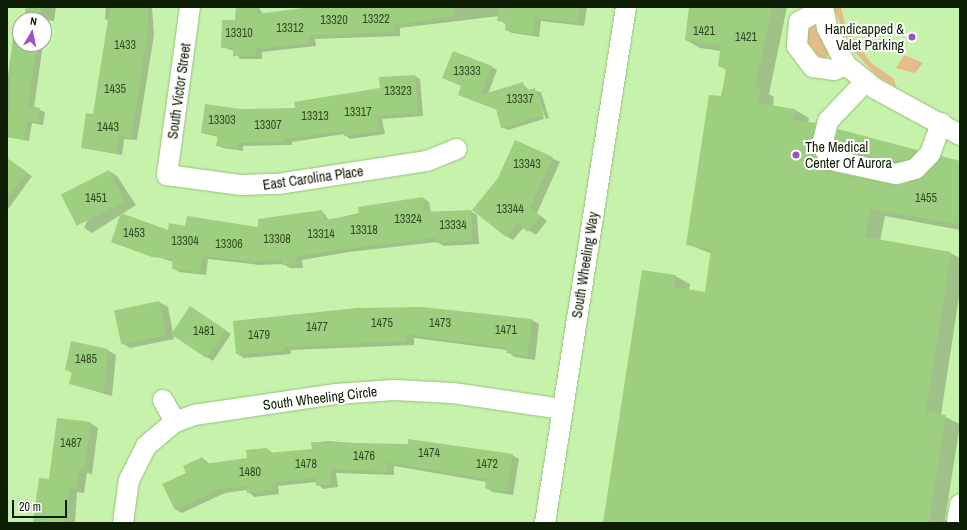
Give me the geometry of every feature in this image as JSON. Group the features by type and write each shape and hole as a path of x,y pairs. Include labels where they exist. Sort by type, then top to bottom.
{"street":[{"name":"South Victor Street","path":"167,175 190,7"},
{"name":"South Wheeling Way","path":"545,523 626,7"},
{"path":"846,64 834,70 813,67 806,63 797,46 799,22 823,8 829,32 846,64 866,81 951,124 960,135"},
{"path":"866,81 828,121 822,145 831,160 896,174 915,170 930,154 951,124"},
{"name":"East Carolina Place","path":"167,175 241,185 278,184 427,161 457,149"},
{"name":"South Wheeling Circle","path":"123,523 129,480 136,462 146,446 175,422 194,415 336,394 394,390 453,393 563,409"},
{"path":"163,400 175,422"},
{"path":"957,523 960,504"}],"shaded area":[{"path":"833,7 841,7 846,28 871,63 894,79 896,87 877,76 851,48"},
{"path":"814,23 829,53 825,60 808,48 804,25"},
{"path":"904,55 923,63 915,73 896,68"}],"building":[{"path":"26,7 42,7 41,12 25,12"},
{"path":"110,7 148,7 148,31 131,138 119,136 116,153 81,148 86,113 93,114"},
{"path":"236,7 257,7 257,14 311,7 455,7 455,16 394,25 394,32 309,36 310,43 256,49 256,56 233,56 233,48 221,48 222,20 235,20"},
{"path":"499,7 580,7 578,23 535,18 533,35 505,30 506,22 497,21"},
{"name":"The Medical Center Of Aurora","path":"689,7 772,7 755,87 760,88 758,103 795,109 793,120 816,123 811,147 825,170 899,185 923,177 941,156 960,161 960,225 870,209 865,237 951,252 926,412 946,415 929,523 603,523 642,270 676,275 674,287 705,292 711,249 686,245 709,95 722,96 726,68 718,66 721,45 685,40"},
{"path":"12,49 12,52 36,52 28,106 40,108 38,122 27,121 24,139 7,136"},
{"path":"453,51 492,66 481,95 523,82 525,91 535,88 544,115 501,128 496,109 458,95 461,86 442,78"},
{"path":"415,75 418,113 377,116 379,131 344,136 343,131 286,139 286,142 238,143 237,148 216,146 218,135 201,133 205,104 241,109 295,108 294,102 380,88 379,77"},
{"path":"838,129 917,150 909,159 896,162 838,150 834,143"},
{"path":"515,140 553,157 530,208 541,216 528,232 517,223 506,237 472,210 498,178"},
{"path":"7,158 27,172 7,200"},
{"path":"109,170 125,201 77,226 61,195"},
{"path":"423,197 425,212 471,210 472,241 436,243 436,238 342,249 296,257 297,264 282,265 282,260 252,262 202,256 200,272 172,269 173,259 152,257 111,242 121,213 168,230 169,223 185,226 187,216 258,227 258,219 322,210 324,220 359,215 358,207"},
{"path":"159,301 166,335 121,345 114,311"},
{"path":"190,306 226,330 207,358 171,334"},
{"path":"422,307 532,319 527,356 506,353 507,348 406,334 407,341 284,347 284,351 236,354 233,321 357,308"},
{"path":"71,341 108,349 104,392 69,384 72,372 65,370"},
{"path":"57,418 91,422 84,470 79,469 76,489 70,488 65,523 33,521 39,478 49,479"},
{"path":"408,439 513,454 506,492 485,488 486,479 388,462 387,472 330,469 331,484 316,486 315,478 272,483 273,490 247,493 246,486 218,490 175,510 162,484 186,473 183,466 202,457 205,464 247,458 246,450 267,448 268,453 312,449 311,442 408,444"}],"place":[{"name":"Handicapped & Valet Parking","path":"912,37"},
{"name":"The Medical Center Of Aurora","path":"796,155"}]}
